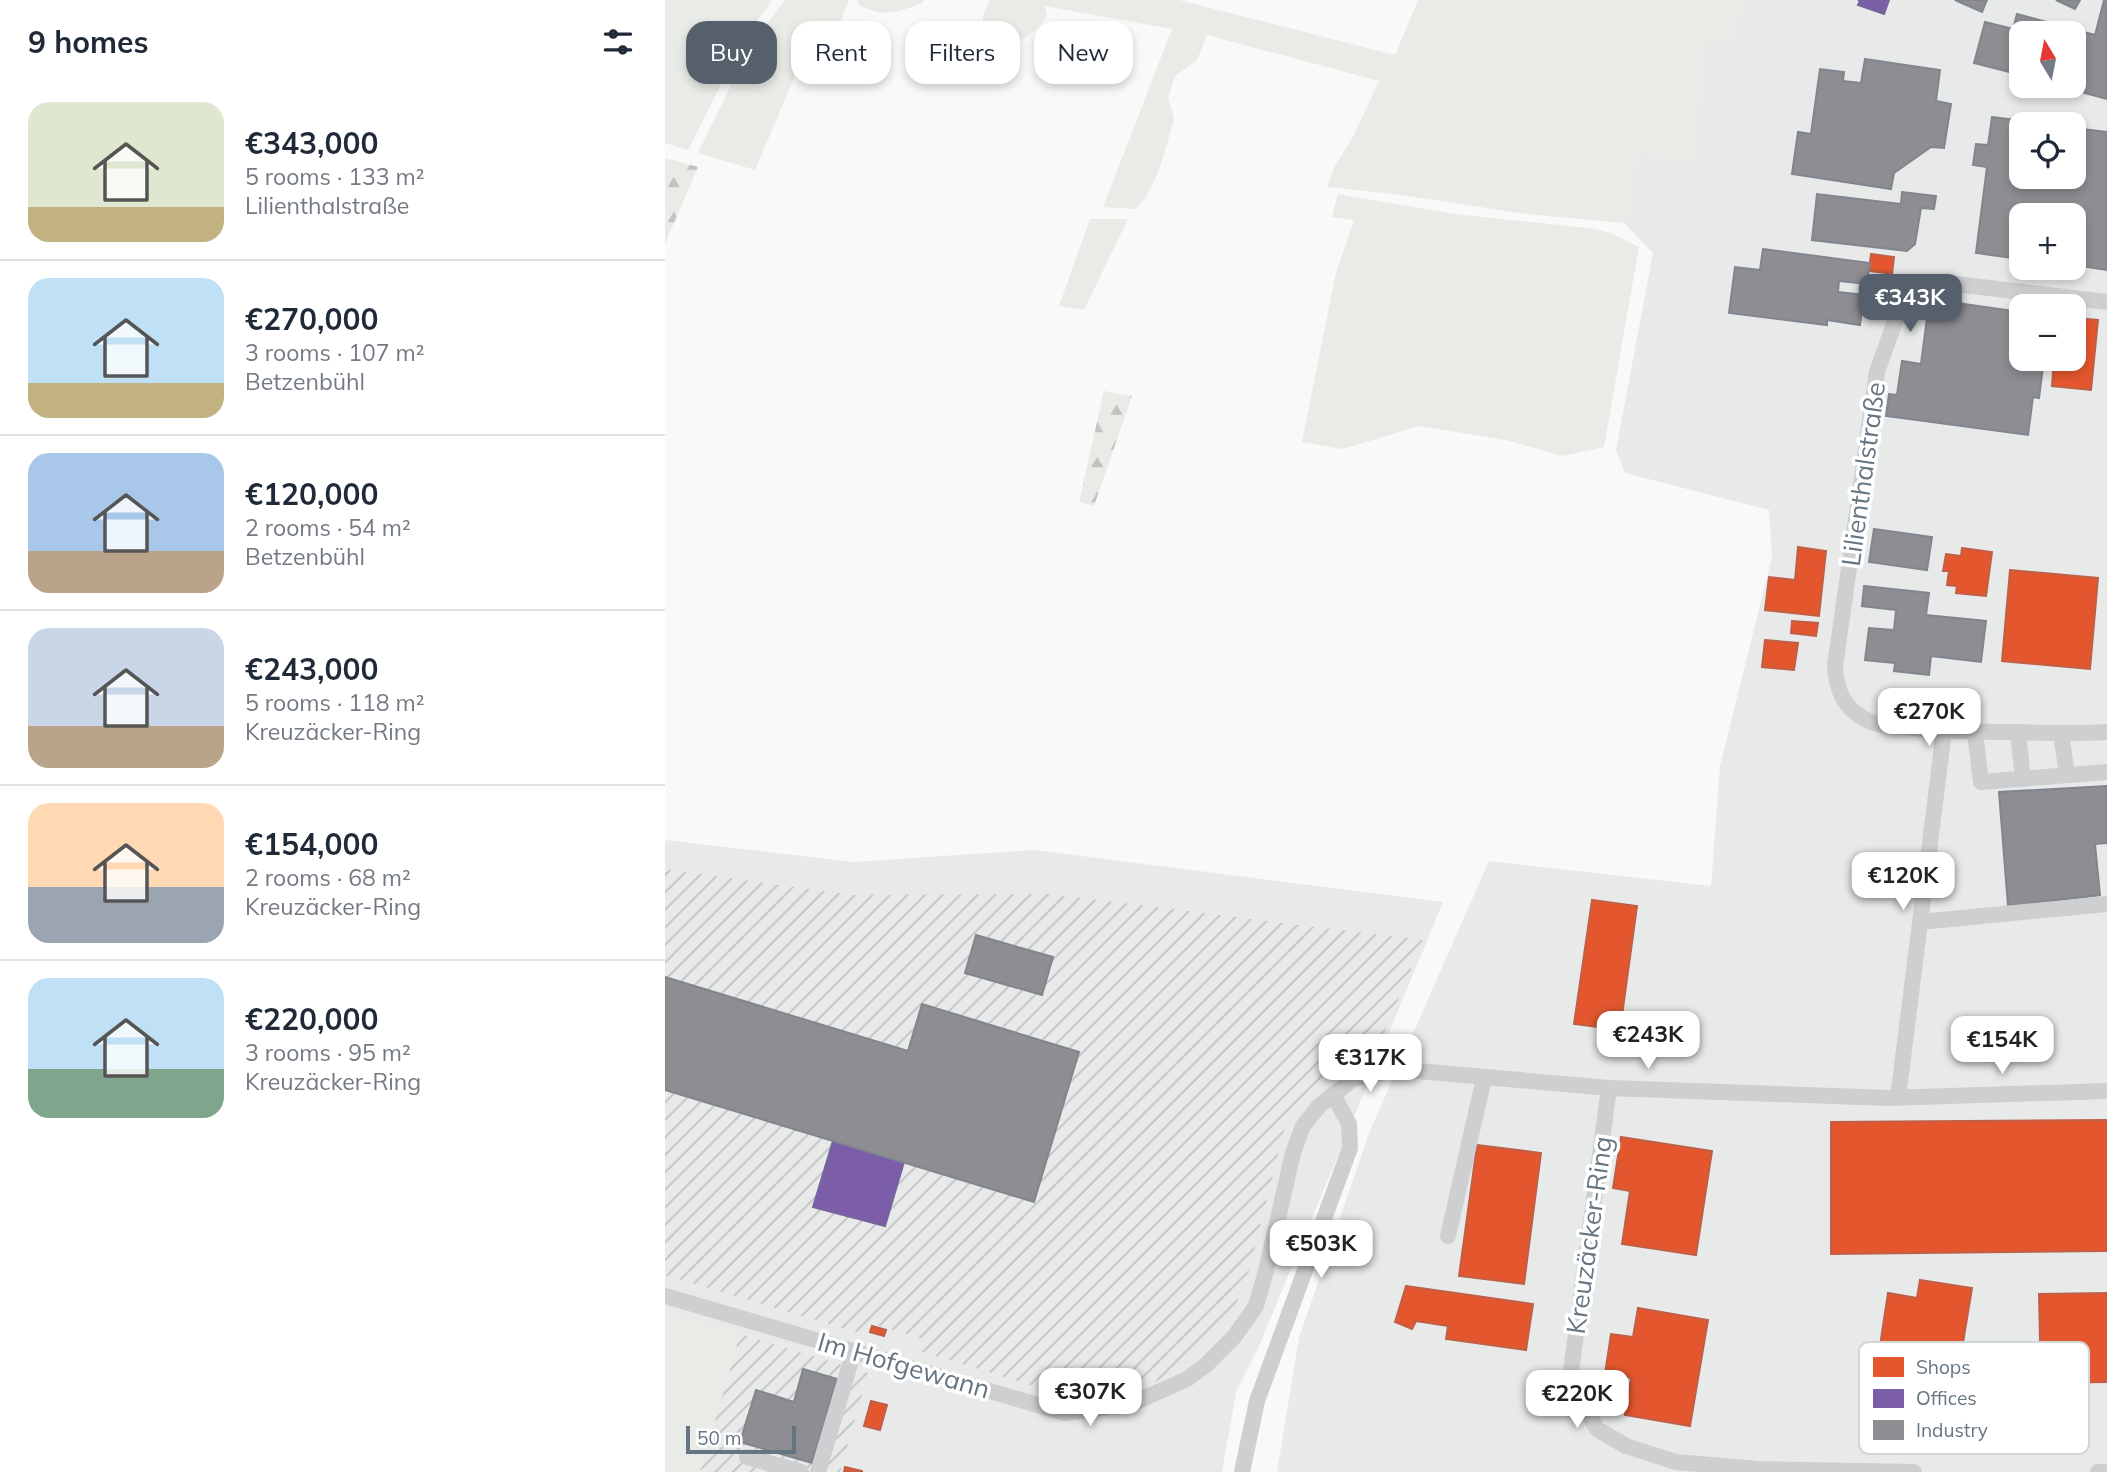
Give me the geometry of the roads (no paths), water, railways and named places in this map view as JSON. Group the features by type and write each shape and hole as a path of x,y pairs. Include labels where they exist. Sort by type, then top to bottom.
{"street":[{"name":"Lilienthalstraße","path":"2107,302 1947,283 1918,289 1897,316 1877,373 1835,666 1836,683 1842,698 1853,711 1867,721 1883,725 1975,732 2107,732"},
{"path":"1898,1098 1944,731"},
{"path":"1975,732 1981,782 2107,772"},
{"path":"2018,733 2023,779"},
{"path":"2061,733 2067,775"},
{"path":"1920,922 2107,904"},
{"name":"Im Hofgewann","path":"665,1296 1065,1413 1131,1405 1187,1379 1206,1364 1234,1337 1256,1306 1297,1144 1303,1126 1319,1106 1353,1079 1396,1069 1484,1078"},
{"path":"1448,1236 1484,1078 1609,1088 1898,1098 2107,1091"},
{"name":"Kreuzäcker-Ring","path":"1609,1088 1571,1371 1577,1394 1597,1429 1626,1446 1676,1462 1757,1469 1914,1472"},
{"path":"1242,1472 1257,1401 1350,1148 1349,1124 1333,1094"},
{"path":"818,1472 854,1351"},
{"path":"747,1457 801,1472"},
{"path":"2098,1472 2107,1472"}]}
